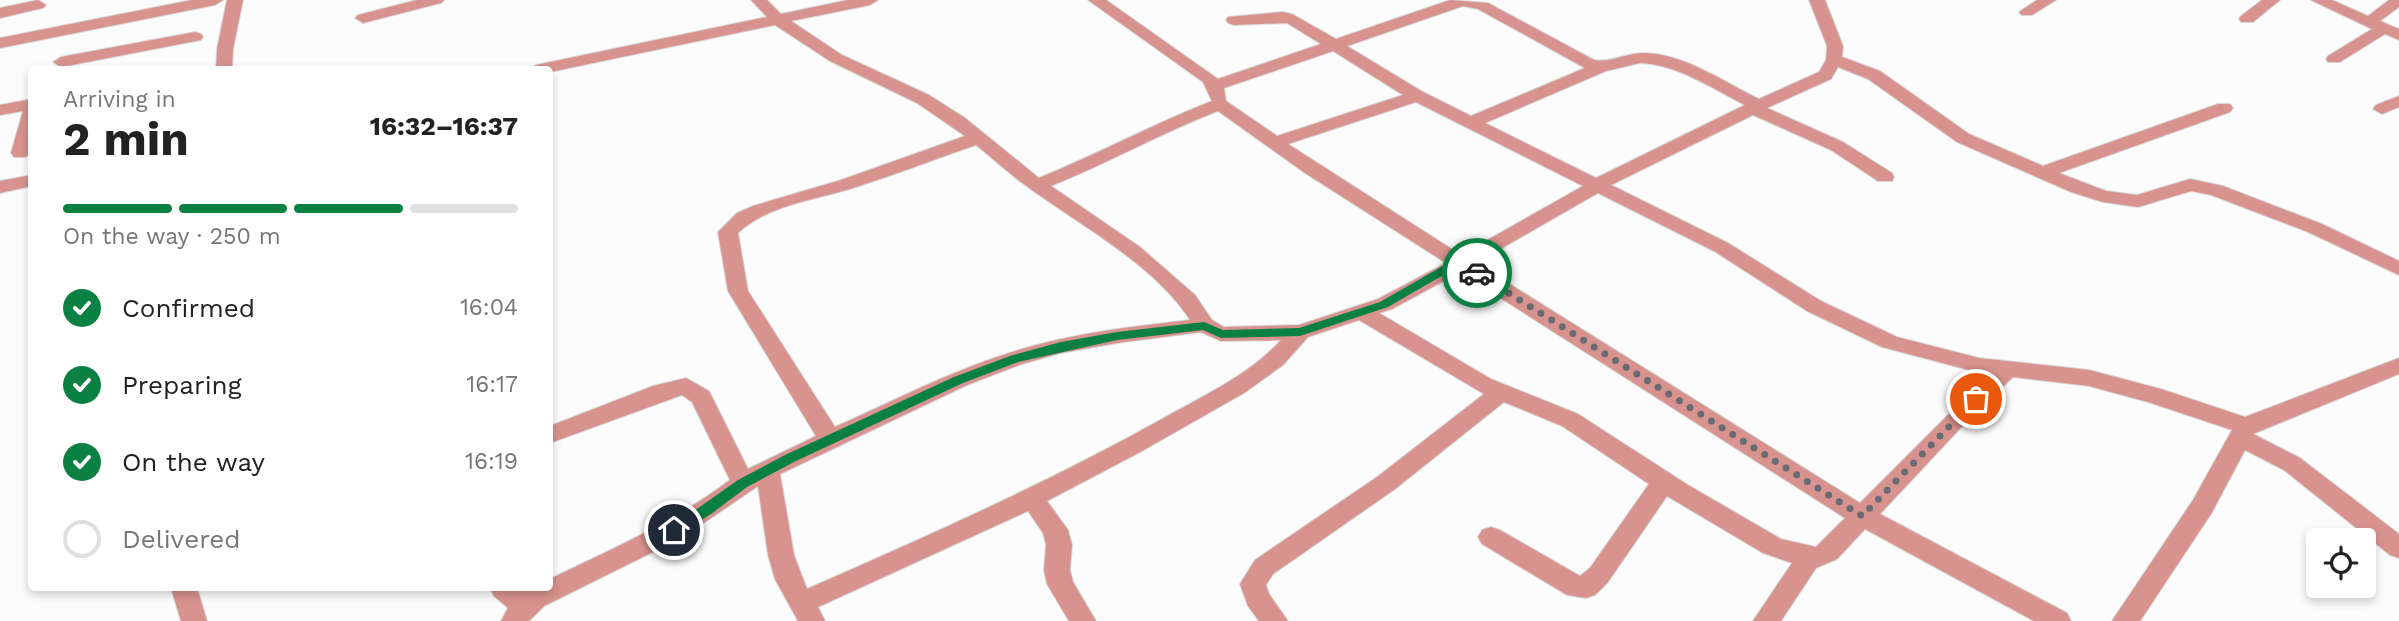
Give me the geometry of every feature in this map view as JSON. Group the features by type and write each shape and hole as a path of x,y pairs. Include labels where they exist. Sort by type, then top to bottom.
{"street":[{"path":"0,43 215,0"},
{"path":"221,66 235,0"},
{"path":"363,18 436,0"},
{"path":"759,0 778,20 836,58 923,99 959,122 1037,185 1133,251 1188,300 1204,326"},
{"path":"553,66 870,0"},
{"path":"1096,0 1209,78 1218,95 1274,143 1862,516 2059,621"},
{"path":"505,591 519,613 674,530 767,470 958,380 1014,359 1105,338 1204,326 1221,334 1300,332 1384,304 1535,223 1595,187 1756,106 1825,75 1834,60 1835,46 1818,0"},
{"path":"2027,12 2048,0"},
{"path":"2247,19 2272,0"},
{"path":"2319,0 2384,28"},
{"path":"2333,59 2384,28 2399,0"},
{"path":"1037,185 1093,162 1218,95 1335,47 1462,2 1469,1 1483,6 1589,64 1601,67"},
{"path":"0,13 38,5"},
{"path":"1234,20 1282,17 1292,19 1417,96 1595,187 1721,247 1814,306 1879,337 1936,356 1979,366 2090,378 2153,395 2243,432 2292,464 2399,548"},
{"path":"60,66 78,27"},
{"path":"60,66 195,37"},
{"path":"1470,123 1601,67 1647,58 1672,65 1837,146 1885,177"},
{"path":"1834,60 1867,71 1963,138 2078,188 2120,200 2138,201 2190,185 2216,190 2315,228 2399,269"},
{"path":"1274,143 1417,96"},
{"path":"2382,109 2399,101"},
{"path":"0,110 28,106"},
{"path":"2041,173 2224,108"},
{"path":"20,153 28,122"},
{"path":"830,439 738,291 728,232 744,217 760,209 874,175 977,138"},
{"path":"0,187 28,181"},
{"path":"1362,312 1459,373 1570,420 1664,482 1772,546 1809,558 1821,557 1828,552 1960,414 2008,369"},
{"path":"767,470 780,555 788,579 806,612 1134,445 1236,387 1275,360 1300,332"},
{"path":"2125,621 2202,507 2243,432 2397,369"},
{"path":"553,434 661,392 686,386 701,397 743,483"},
{"path":"1275,621 1257,598 1253,584 1264,567 1385,482 1501,393"},
{"path":"1491,537 1576,587 1586,587 1599,575 1664,482"},
{"path":"1032,499 1055,530 1059,545 1060,584 1083,621"},
{"path":"1766,621 1809,558"},
{"path":"185,591 194,621"}],"way so far":[{"path":"1477,273 1862,516 1976,399"}],"route":[{"path":"674,530 743,483 791,457 958,380 1014,359 1061,346 1117,336 1204,326 1221,334 1300,332 1384,304 1459,262 1477,273"}]}
